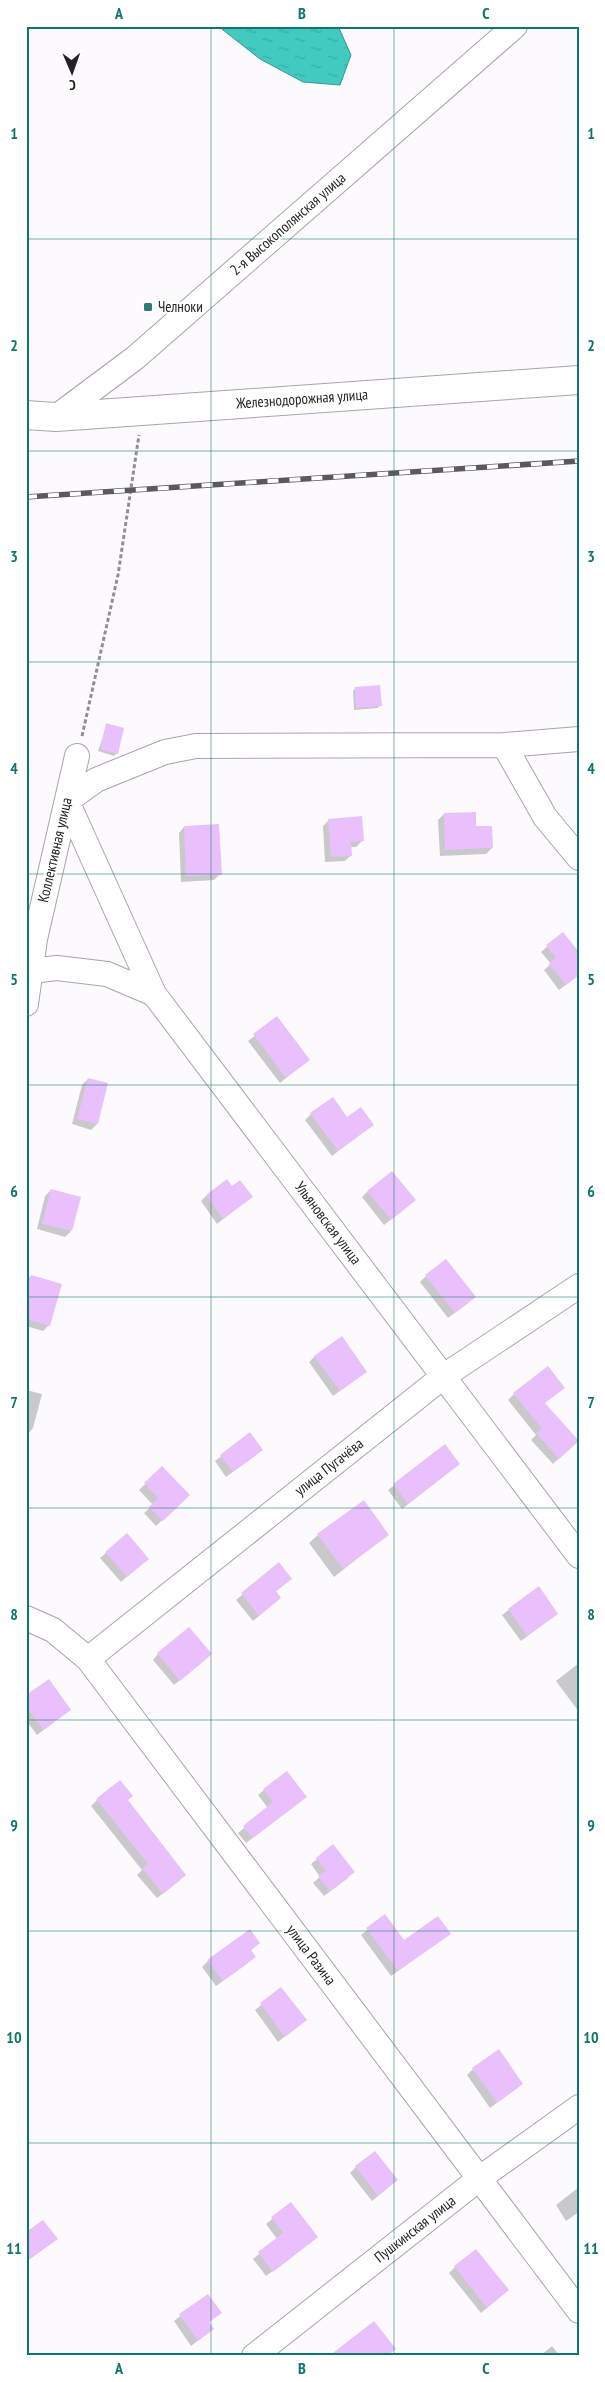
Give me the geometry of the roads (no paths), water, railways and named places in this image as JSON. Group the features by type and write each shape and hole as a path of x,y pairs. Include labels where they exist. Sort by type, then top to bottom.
{"street":[{"name":"2-я Высокополянская улица","path":"56,417 135,358 515,26"},
{"name":"Железнодорожная улица","path":"26,415 56,417 579,380"},
{"path":"154,994 67,801 96,780 165,752 196,746 504,745 579,739"},
{"path":"504,745 545,817 579,858"},
{"name":"Коллективная улица","path":"26,1004 35,939 77,756"},
{"name":"Ульяновская улица","path":"29,972 57,968 107,974 154,994 579,1556"},
{"name":"улица Пугачёва","path":"88,1659 444,1376 579,1286"},
{"name":"улица Разина","path":"26,1618 54,1630 88,1659 579,2311"},
{"name":"Пушкинская улица","path":"254,2356 480,2178 579,2107"}],"water":[{"path":"218,26 338,26 351,55 340,85 303,82 260,59"}],"railway":[{"path":"26,497 579,461"}],"place":[{"name":"Челноки","path":"148,307"}]}
